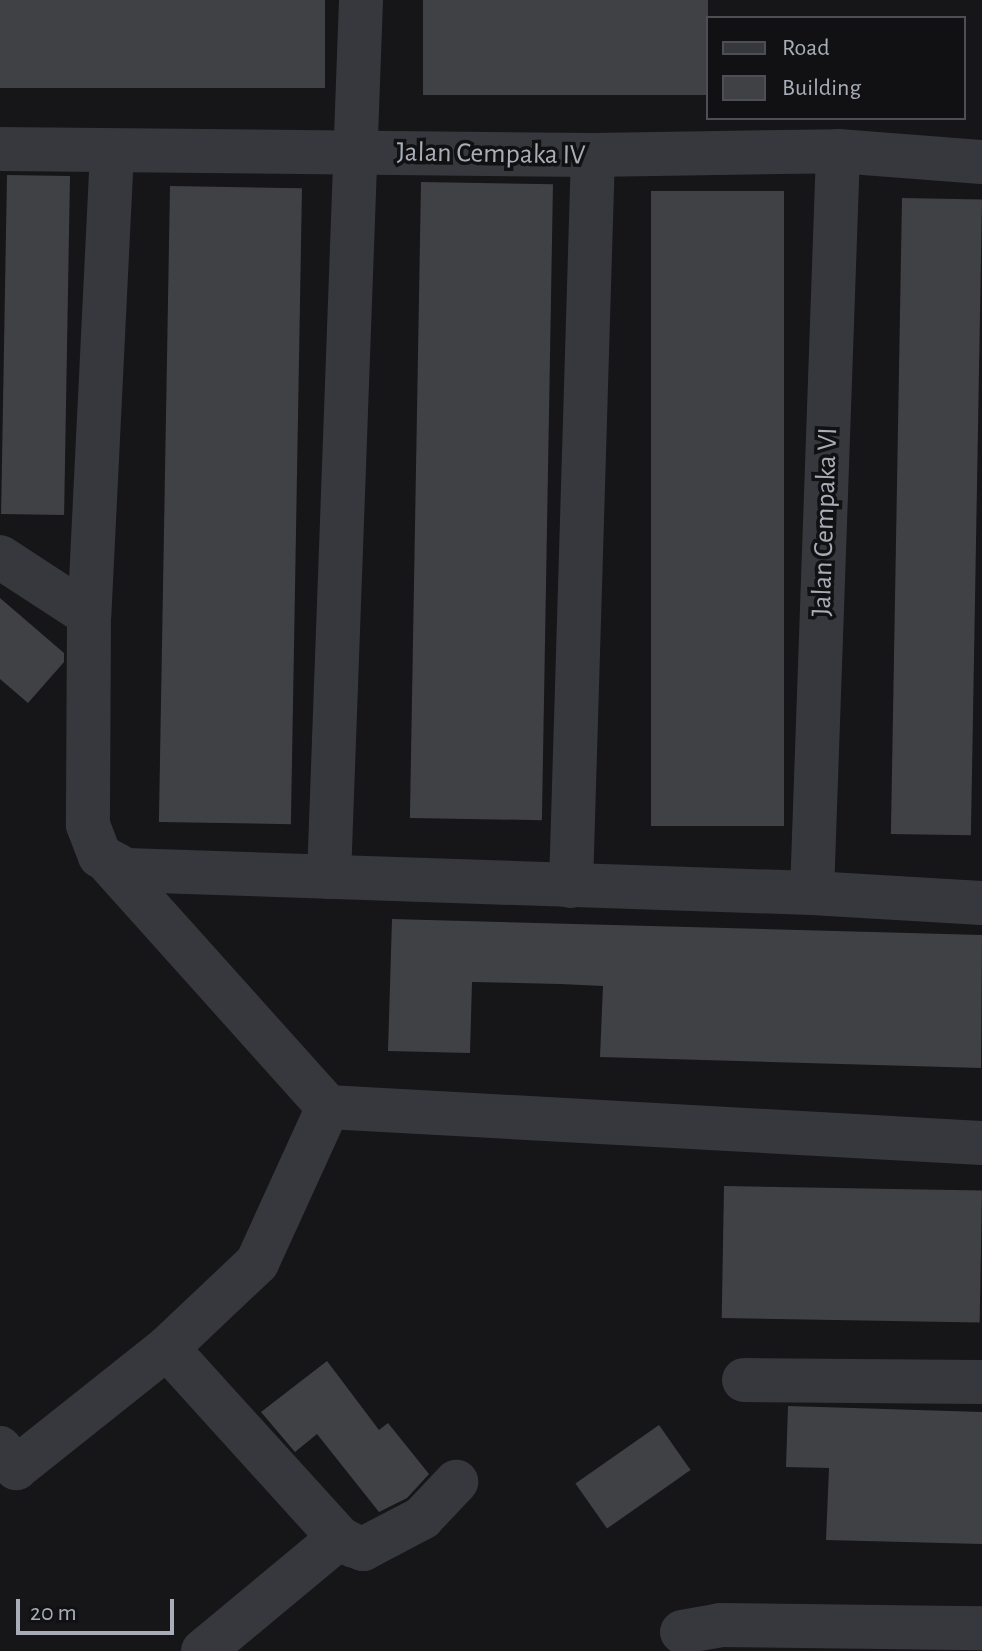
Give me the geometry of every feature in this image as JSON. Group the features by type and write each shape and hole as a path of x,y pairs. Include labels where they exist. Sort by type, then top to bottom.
{"street":[{"path":"329,877 361,0"},
{"name":"Jalan Cempaka IV","path":"0,149 593,155 838,151 982,162"},
{"name":"Jalan Cempaka VI","path":"812,893 838,151"},
{"path":"112,152 89,615 88,825 100,856 328,1107 982,1143"},
{"path":"571,886 593,155"},
{"path":"0,557 89,615"},
{"path":"110,864 126,870 812,893 982,903"},
{"path":"0,1448 16,1468 167,1348 257,1263 328,1107"},
{"path":"167,1348 339,1538 363,1549 422,1518 456,1482"},
{"path":"744,1380 982,1382"},
{"path":"203,1651 339,1538"},
{"path":"682,1632 720,1625 982,1628"}],"building":[{"path":"0,0 325,0 325,88 0,88"},
{"path":"423,0 708,0 706,95 423,95"},
{"path":"7,175 70,176 64,515 1,514"},
{"path":"421,182 553,184 542,820 410,818"},
{"path":"170,186 302,188 291,824 159,822"},
{"path":"651,191 784,191 784,826 651,826"},
{"path":"902,198 982,199 971,835 891,834"},
{"path":"0,598 64,653 64,662 28,703 0,679"},
{"path":"392,919 982,935 981,1068 600,1057 603,986 560,984 472,982 470,1053 388,1051"},
{"path":"724,1186 982,1191 980,1322 722,1318"},
{"path":"327,1361 379,1430 388,1423 429,1474 407,1498 379,1512 317,1434 295,1452 261,1412"},
{"path":"788,1406 982,1412 982,1544 826,1540 829,1468 786,1467"},
{"path":"659,1425 691,1470 607,1529 575,1484"}]}
